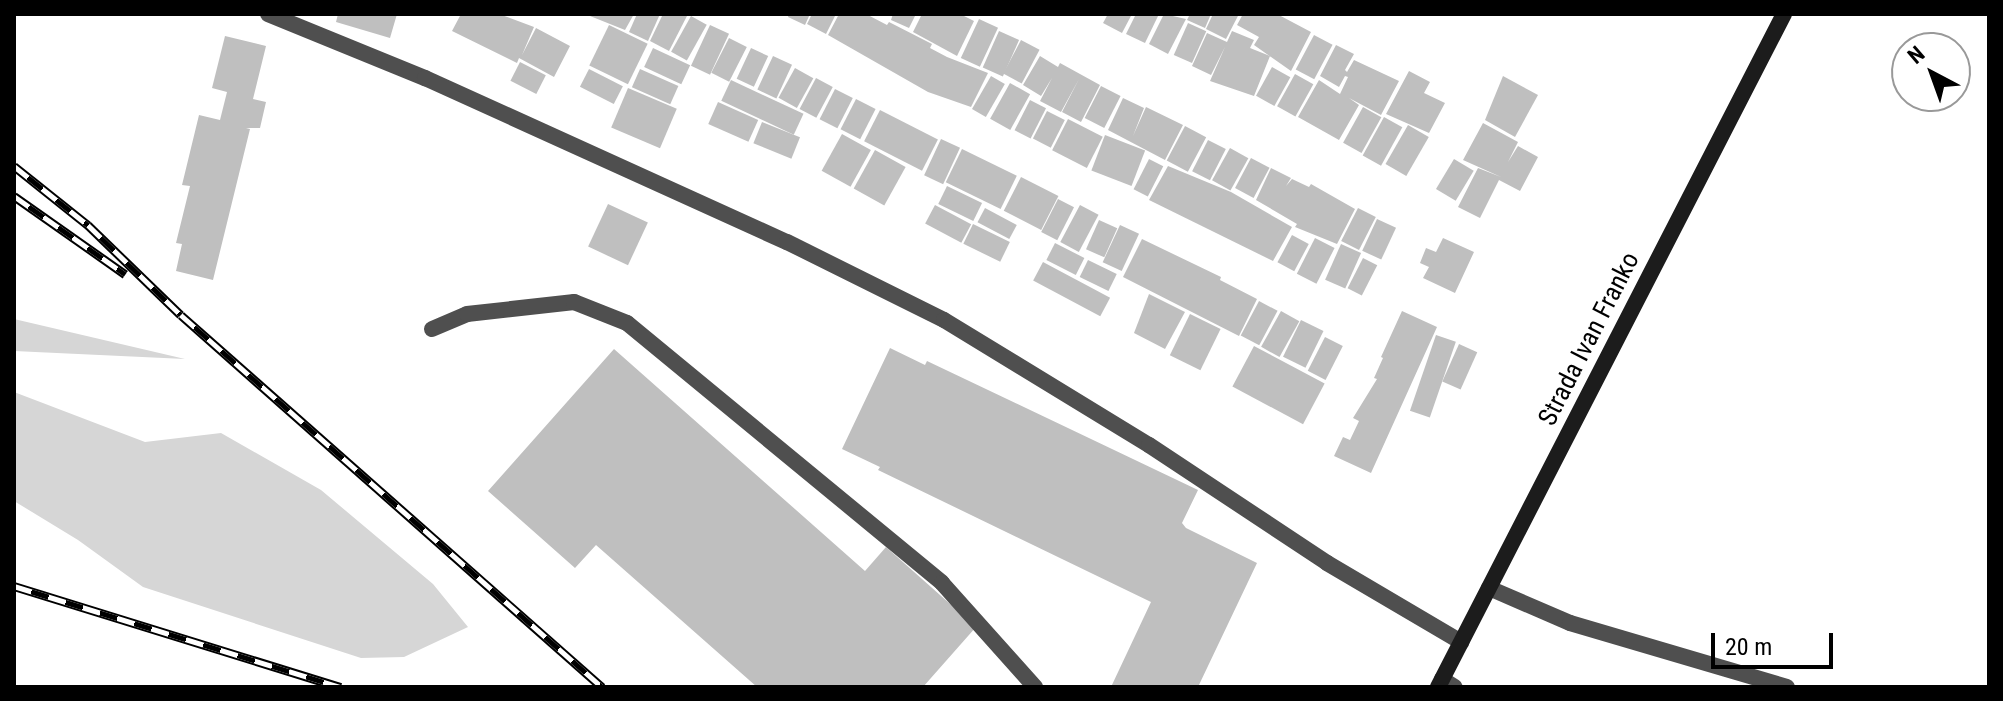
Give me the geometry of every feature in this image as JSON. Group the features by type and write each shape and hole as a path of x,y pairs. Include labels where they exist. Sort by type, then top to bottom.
{"main road":[{"name":"Strada Ivan Franko","path":"1445,684 1461,642 1784,14"}],"lane":[{"path":"268,14 454,91 787,242 944,320 1149,445 1327,563 1461,642"},
{"path":"432,329 467,314 510,306 574,302 627,323 942,583 1035,687"},
{"path":"1489,588 1570,623 1787,687"}],"shaded area":[{"path":"14,319 185,359 14,351"},
{"path":"14,392 145,442 221,433 321,490 433,584 468,627 404,657 361,658 143,587 78,540 14,501"}],"building":[{"path":"338,14 397,14 390,38 336,22"},
{"path":"461,14 499,14 534,27 522,55 536,28 570,46 554,77 519,58 517,63 452,31"},
{"path":"585,14 634,14 625,30"},
{"path":"637,14 660,14 648,41 629,32"},
{"path":"663,14 688,14 669,51 650,41"},
{"path":"789,14 810,14 805,25 788,17"},
{"path":"812,14 836,14 826,34 807,24"},
{"path":"839,14 866,14 887,25 889,22 932,44 930,48 947,57 988,73 971,107 928,92 828,35"},
{"path":"893,14 916,14 909,28 891,20"},
{"path":"922,14 960,14 974,21 957,56 913,32"},
{"path":"1108,14 1132,14 1122,33 1103,23"},
{"path":"1136,14 1159,14 1145,43 1126,34"},
{"path":"1164,14 1186,19 1168,54 1149,44"},
{"path":"1190,14 1211,14 1205,28 1187,20"},
{"path":"1213,14 1239,14 1226,39 1206,29"},
{"path":"1243,14 1277,14 1311,32 1291,71 1254,45 1259,37 1237,25"},
{"path":"691,16 707,25 687,61 671,52"},
{"path":"979,19 998,28 980,67 961,58"},
{"path":"1188,23 1206,31 1192,63 1174,55"},
{"path":"609,25 648,44 628,84 589,65"},
{"path":"710,25 729,34 710,75 691,66"},
{"path":"999,31 1019,40 1003,76 983,68"},
{"path":"1232,31 1254,40 1250,48 1270,56 1254,96 1210,81 1225,47 1211,75 1192,66 1207,33 1227,42"},
{"path":"1314,35 1333,45 1314,79 1296,69"},
{"path":"225,36 266,46 253,99 266,102 260,128 246,128 250,129 213,280 176,271 182,244 176,243 190,186 182,185 199,115 220,120 227,92 212,88"},
{"path":"729,38 747,47 729,82 711,73"},
{"path":"1021,40 1040,50 1022,83 1003,74"},
{"path":"1336,45 1354,54 1345,70 1347,72 1354,60 1399,81 1381,115 1349,98 1359,105 1339,140 1298,117 1319,80 1340,94 1348,77 1345,76 1339,87 1320,76"},
{"path":"653,48 690,65 681,84 644,67"},
{"path":"751,48 768,56 754,87 737,79"},
{"path":"773,56 792,65 776,98 757,90"},
{"path":"1040,56 1058,67 1060,63 1100,85 1081,122 1062,112 1079,79 1061,112 1040,101 1052,78 1041,96 1023,85"},
{"path":"520,62 546,75 536,94 510,81"},
{"path":"1272,67 1290,77 1274,106 1256,96"},
{"path":"795,68 813,78 797,108 779,98"},
{"path":"589,69 623,86 614,104 580,87"},
{"path":"640,69 678,86 670,104 632,87"},
{"path":"1409,71 1430,82 1424,93 1445,103 1429,133 1386,114"},
{"path":"1295,74 1313,84 1295,117 1277,106"},
{"path":"991,76 1005,84 986,117 972,109"},
{"path":"1503,76 1538,95 1515,137 1485,120"},
{"path":"816,78 833,87 816,118 800,109"},
{"path":"731,80 804,114 794,135 721,101"},
{"path":"1010,83 1030,94 1010,130 990,119"},
{"path":"1101,86 1121,96 1104,128 1085,118"},
{"path":"628,88 677,109 660,148 611,128"},
{"path":"835,89 853,98 837,128 820,119"},
{"path":"1123,98 1144,108 1133,136 1146,107 1183,125 1165,160 1108,130"},
{"path":"856,99 876,109 860,139 841,129"},
{"path":"1030,100 1046,108 1031,138 1015,130"},
{"path":"718,102 758,120 748,142 708,124"},
{"path":"1363,107 1381,117 1361,153 1343,143"},
{"path":"880,110 938,140 922,171 864,141"},
{"path":"1047,111 1065,120 1051,148 1033,139"},
{"path":"1384,117 1402,127 1381,166 1363,155"},
{"path":"1068,119 1103,137 1087,168 1052,150"},
{"path":"762,122 800,137 791,159 753,143"},
{"path":"1483,123 1518,142 1508,162 1518,146 1538,157 1520,191 1499,180 1480,218 1458,207 1478,168 1501,177 1463,160"},
{"path":"1408,125 1429,137 1406,176 1386,164"},
{"path":"1185,126 1206,137 1188,172 1167,160"},
{"path":"842,134 871,150 851,187 822,171"},
{"path":"1105,135 1145,150 1132,186 1091,170"},
{"path":"941,139 960,148 943,184 924,175"},
{"path":"1208,140 1226,149 1210,180 1192,171"},
{"path":"1230,148 1248,158 1230,191 1212,180"},
{"path":"962,149 1017,176 1001,209 946,182"},
{"path":"875,150 906,167 884,205 854,188"},
{"path":"1251,158 1270,168 1254,198 1235,188"},
{"path":"1149,159 1163,166 1148,197 1134,189"},
{"path":"1454,159 1474,171 1456,201 1436,189"},
{"path":"1168,166 1231,192 1292,227 1273,261 1149,200"},
{"path":"1271,168 1291,178 1286,186 1292,179 1309,187 1311,184 1355,209 1337,244 1295,227 1297,224 1256,200"},
{"path":"1021,177 1058,196 1041,230 1004,211"},
{"path":"947,186 982,203 973,221 938,204"},
{"path":"1058,199 1074,207 1057,240 1041,232"},
{"path":"608,204 648,223 628,265 588,247"},
{"path":"935,205 971,224 961,243 925,224"},
{"path":"1080,205 1099,215 1079,252 1060,242"},
{"path":"985,208 1017,225 1009,239 977,222"},
{"path":"1358,208 1376,217 1359,250 1341,241"},
{"path":"1377,219 1396,228 1381,260 1362,251"},
{"path":"1099,220 1117,228 1104,257 1086,249"},
{"path":"973,224 1010,242 1000,262 963,244"},
{"path":"1120,225 1139,234 1122,271 1103,262"},
{"path":"1292,235 1309,244 1294,271 1277,262"},
{"path":"1315,238 1335,248 1316,284 1297,274"},
{"path":"1443,238 1474,252 1455,293 1423,278 1429,267 1420,263 1426,248 1436,252"},
{"path":"1142,239 1221,277 1220,280 1257,299 1239,336 1123,277"},
{"path":"1055,243 1084,258 1076,275 1046,260"},
{"path":"1341,244 1361,253 1345,289 1325,280"},
{"path":"1363,258 1377,265 1362,296 1348,288"},
{"path":"1088,260 1117,274 1108,291 1080,277"},
{"path":"1043,262 1110,298 1100,316 1033,281"},
{"path":"1149,294 1185,312 1165,349 1134,333"},
{"path":"1259,301 1278,311 1259,345 1241,335"},
{"path":"1281,311 1299,321 1279,357 1261,347"},
{"path":"1402,311 1437,327 1371,473 1334,456 1343,437 1350,440 1359,421 1353,418 1377,379 1374,378 1381,357"},
{"path":"1190,314 1221,329 1200,370 1170,355"},
{"path":"1301,320 1323,331 1305,368 1283,357"},
{"path":"1436,335 1456,342 1430,417 1410,411"},
{"path":"1325,337 1343,346 1326,380 1308,371"},
{"path":"1459,344 1477,352 1461,390 1442,381"},
{"path":"1254,346 1325,384 1303,424 1232,387"},
{"path":"890,348 925,365 927,361 1198,490 1182,523 1186,528 1257,563 1198,687 1111,687 1151,602 878,470 880,467 842,449"},
{"path":"614,349 865,571 886,547 976,627 923,687 757,687 596,545 575,568 488,491"}],"railway":[{"path":"14,166 88,225 181,315 602,687"},
{"path":"14,196 125,274"},
{"path":"14,586 341,687"}]}
